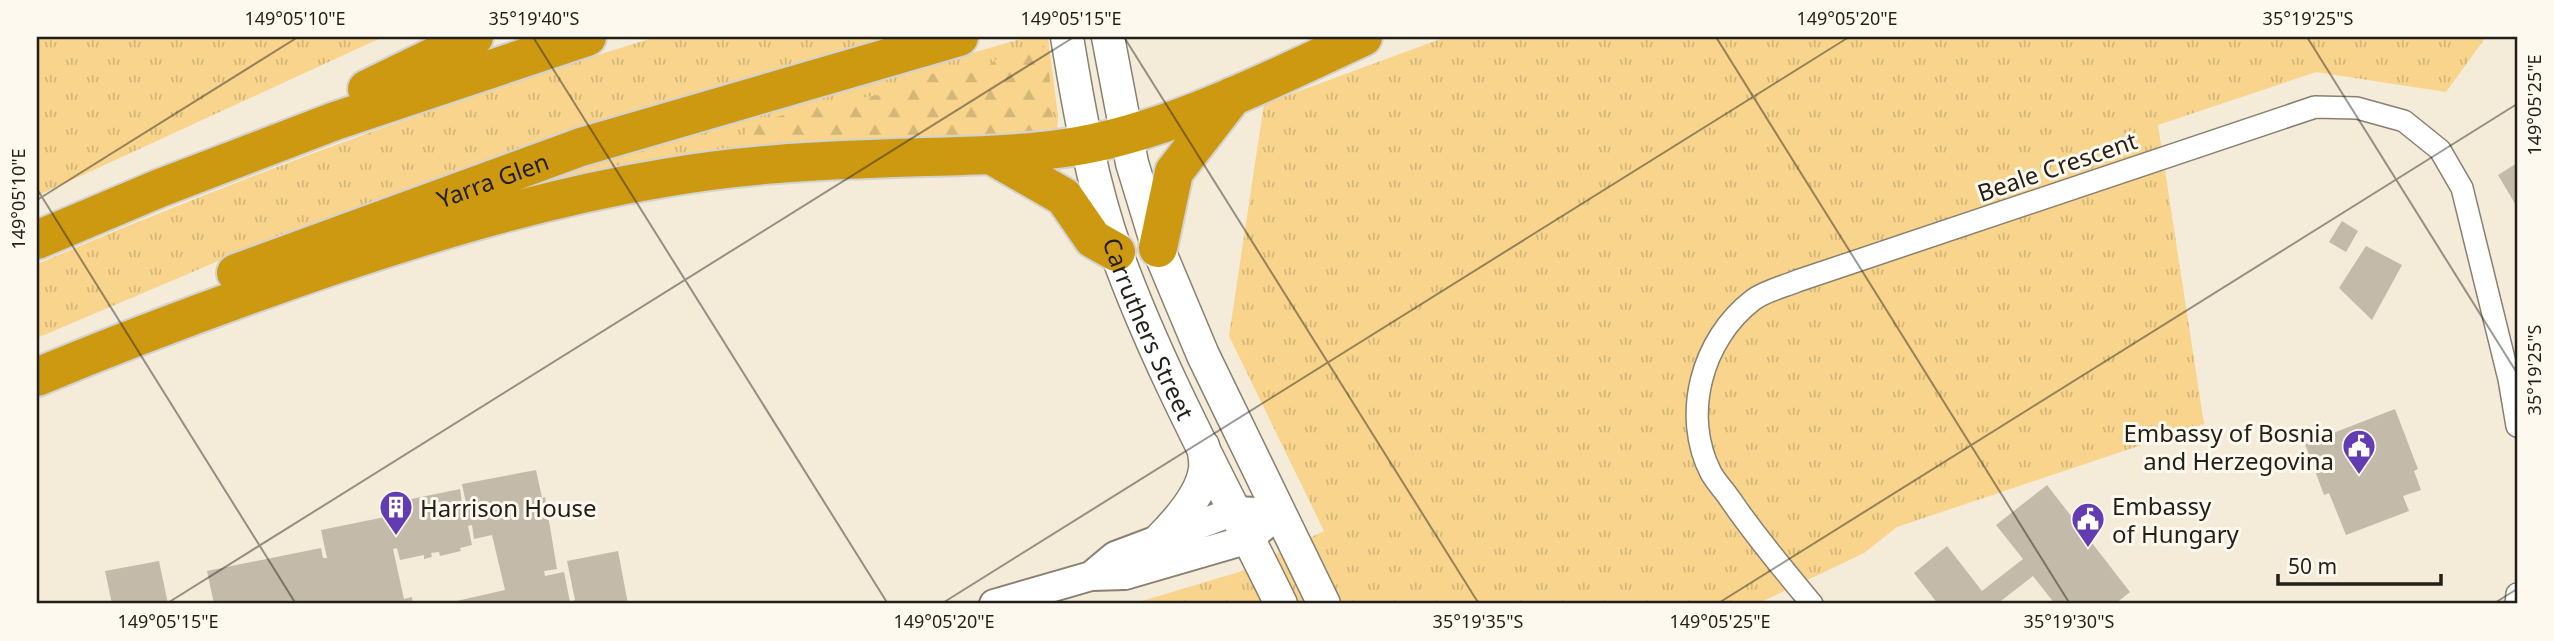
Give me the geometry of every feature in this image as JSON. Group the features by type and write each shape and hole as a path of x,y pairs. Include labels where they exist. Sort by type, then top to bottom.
{"highway":[{"path":"160,188 474,37"},
{"path":"37,240 160,188 335,121 587,37"},
{"name":"Yarra Glen","path":"37,357 272,258 581,147 959,37"},
{"path":"37,377 187,317 471,221 666,177 766,165 991,155 1088,144 1158,125 1234,95 1363,37"},
{"path":"1158,248 1174,172 1234,95"},
{"path":"991,155 1064,197 1093,239 1116,252"}],"main road":[{"name":"Carruthers Street","path":"1067,37 1096,188 1116,252 1146,330 1281,604"},
{"name":"Carruthers Street","path":"1110,49 1132,163 1158,248 1203,355 1324,604"},
{"path":"1159,540 1177,522 1198,486 1205,468 1203,446"}],"street":[{"name":"Beale Crescent","path":"1812,604 1742,516 1711,472 1700,441 1696,401 1708,358 1727,325 1755,299 1797,281 2315,107 2357,108 2404,121 2440,150 2462,188 2509,379 2517,426"},
{"path":"994,604 1091,576 1125,575 1242,525 1279,513"},
{"path":"1091,576 1115,556 1159,540 1242,525"},
{"path":"2516,604 2517,593"}],"green space":[{"path":"37,37 383,37 37,196"},
{"path":"656,37 903,37 300,230 223,259 37,338 37,264 189,201 343,142 499,87"},
{"path":"1028,37 1048,37 1058,116 1057,133 493,197 692,133"},
{"path":"1446,37 2486,37 2446,92 2316,72 2158,125 2204,424 1897,527 1864,553 1757,604 1132,604 1239,572 1324,531 1229,336 1264,104"},
{"path":"1036,43 1044,46 1049,70 1053,121 1045,133 756,148 745,138 745,130 751,124 823,104 892,93 912,79 948,70 978,74 1003,54"}],"building":[{"path":"2517,163 2517,207 2498,175"},
{"path":"2342,221 2358,231 2346,252 2329,242"},
{"path":"2366,246 2402,265 2372,320 2339,288"},
{"path":"2395,409 2418,469 2414,471 2421,490 2403,496 2409,511 2346,535 2329,493 2324,495 2305,444"},
{"name":"Harrison House","path":"536,470 542,498 545,497 557,569 544,571 545,576 564,572 570,602 575,600 567,561 618,551 628,604 452,604 505,590 492,535 474,539 472,525 468,526 472,545 460,548 461,551 440,556 439,552 431,553 432,557 424,559 424,555 400,560 397,548 393,549 404,599 412,597 413,604 214,604 207,571 321,548 323,558 327,558 321,530 385,517 387,525 391,524 387,504 460,489 462,504 466,503 462,484"},
{"path":"2047,485 2130,592 2115,604 2055,604 2033,576 1997,604 1938,604 1914,573 1947,546 1982,591 2023,559 1996,525"},
{"path":"159,561 168,604 112,604 105,571"}],"place":[{"name":"Embassy of Bosnia and Herzegovina","path":"2359,476"},
{"name":"Harrison House","path":"396,537"},
{"name":"Embassy of Hungary","path":"2088,549"}]}
